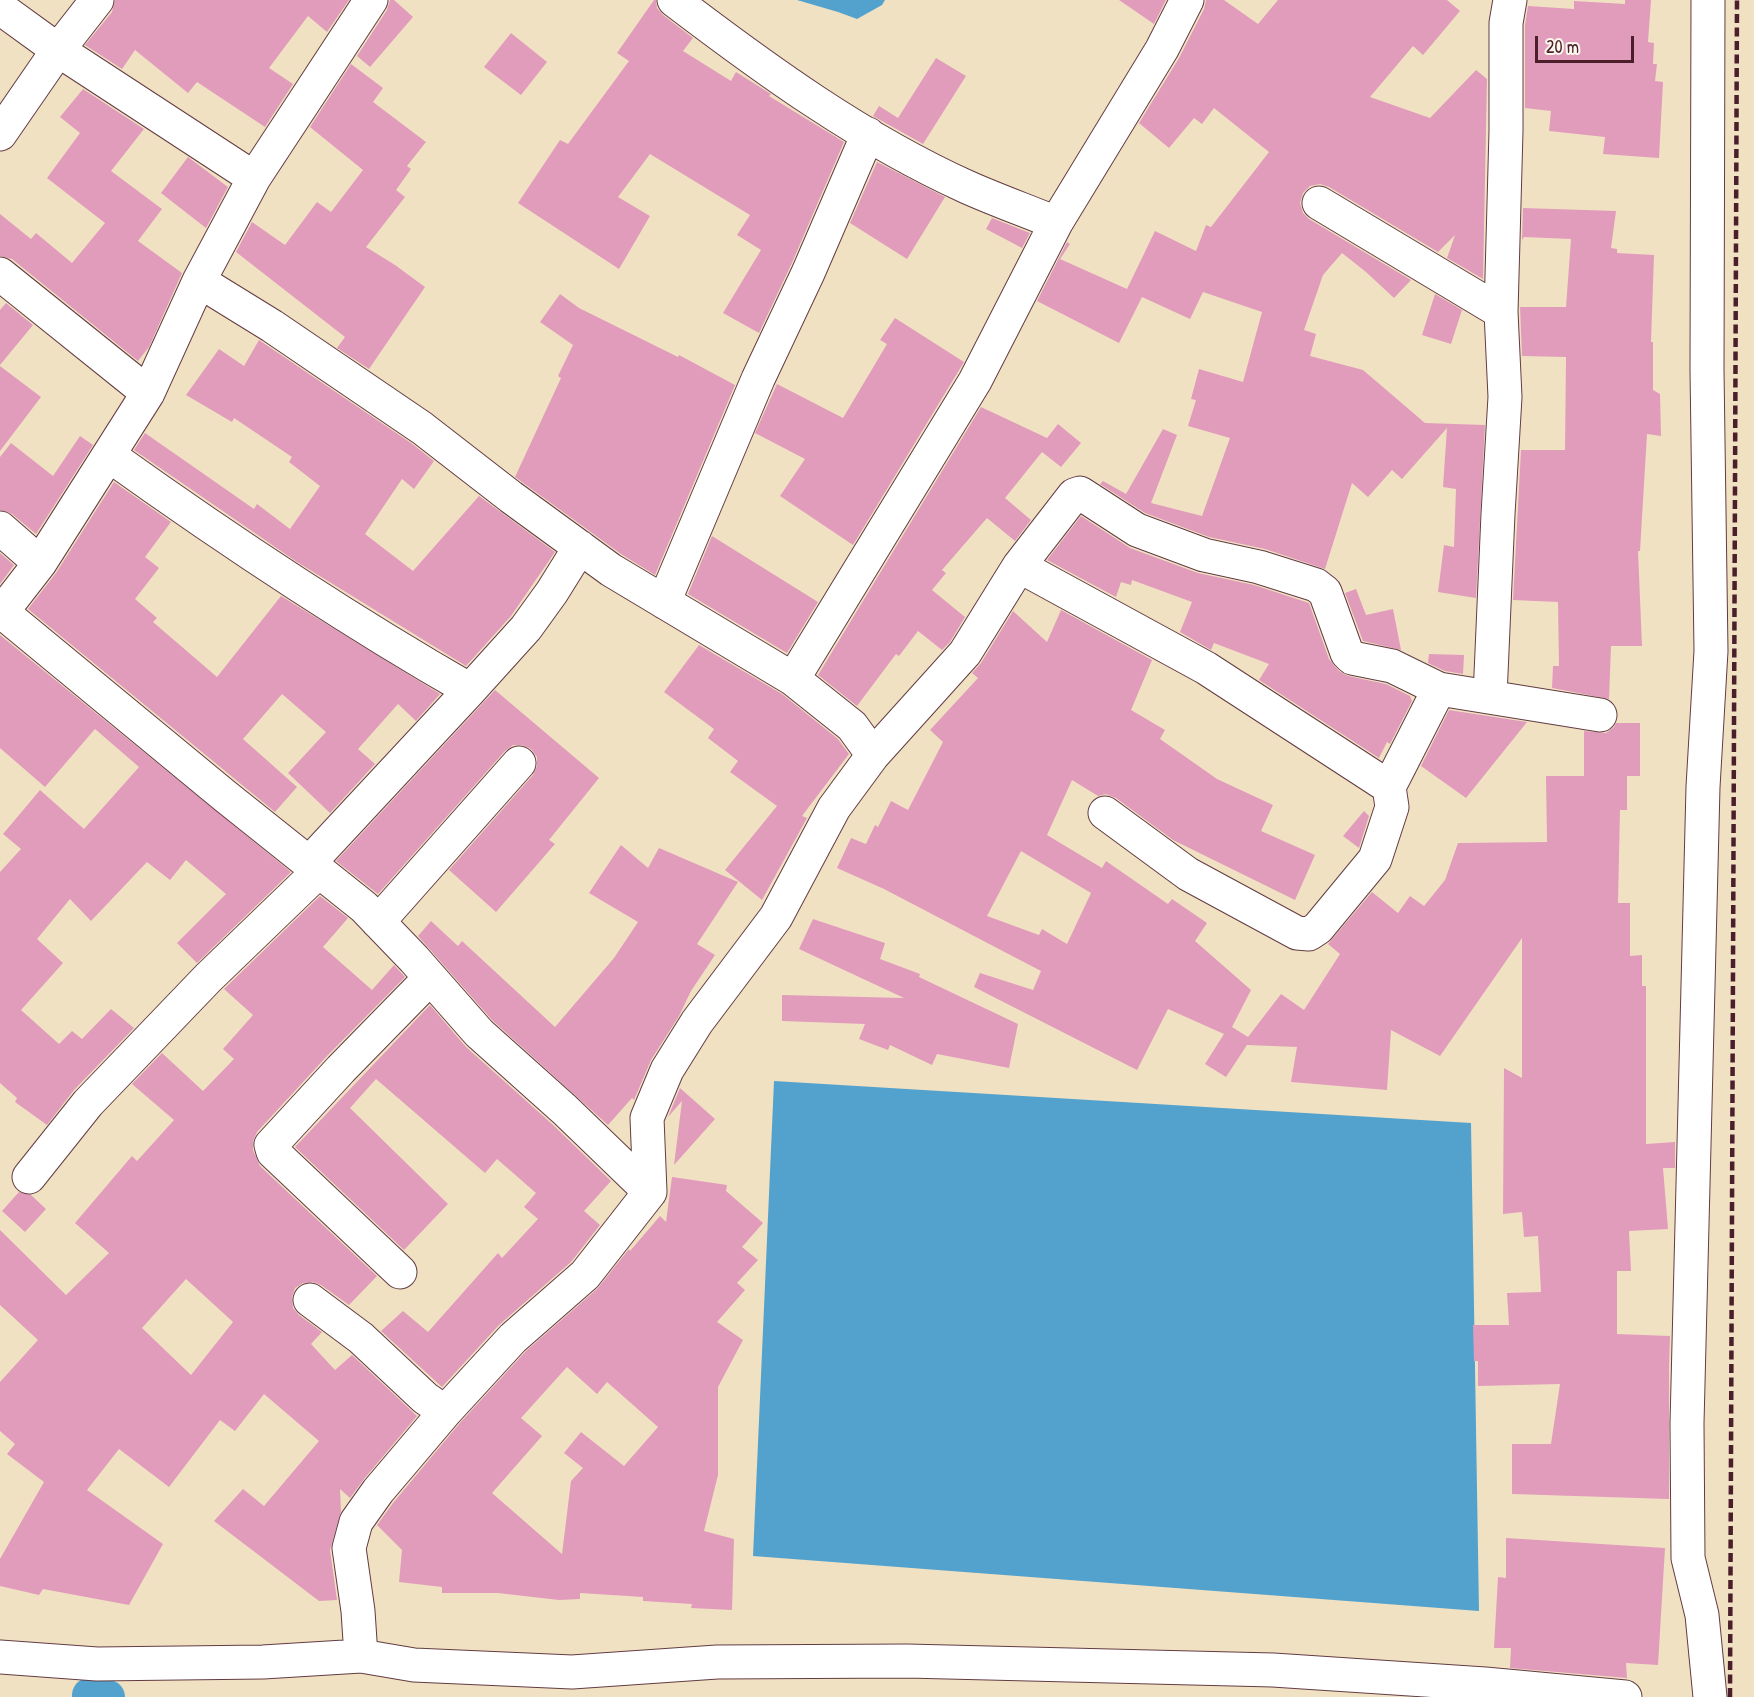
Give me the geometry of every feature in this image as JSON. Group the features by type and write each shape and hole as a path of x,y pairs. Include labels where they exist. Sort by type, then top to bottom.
{"street":[{"path":"0,134 58,50 97,0"},
{"path":"372,0 254,178 200,280 148,393 110,456 40,563 1,613 364,907 479,1033 565,1110 650,1192"},
{"path":"674,0 796,91 868,134 966,187 1056,224"},
{"path":"793,678 975,381 1056,224 1162,49 1187,0"},
{"path":"1490,698 1497,514 1505,397 1501,312 1506,131 1506,23 1510,0"},
{"path":"1708,0 1707,370 1711,651 1703,787 1687,1423 1688,1558 1702,1615 1710,1697"},
{"path":"0,8 58,50 254,178"},
{"path":"664,602 758,379 808,273 868,134"},
{"path":"1319,203 1501,312"},
{"path":"0,274 148,393"},
{"path":"200,280 422,428 611,570 793,678 852,726 873,754"},
{"path":"110,456 272,568 409,656 470,690"},
{"path":"361,1656 358,1611 349,1548 356,1522 378,1491 513,1338 585,1275 650,1192 647,1118 667,1070 697,1022 776,917 834,808 873,754 965,653 1018,566 1074,495 1080,493 1137,530 1204,555 1259,567 1316,585 1325,592 1347,653 1352,658 1392,666 1439,688 1600,715"},
{"path":"0,528 40,563"},
{"path":"29,1177 96,1095 314,867 526,628 580,547"},
{"path":"1018,566 1206,668 1389,787"},
{"path":"1105,813 1188,874 1297,933 1309,934 1318,928 1375,859 1392,807 1389,787 1439,688"},
{"path":"378,922 519,763"},
{"path":"400,1272 273,1152 271,1145 430,978"},
{"path":"310,1300 361,1338 425,1398 446,1412"},
{"path":"0,1657 97,1664 263,1662 361,1656 414,1665 572,1672 717,1662 895,1661 1274,1670 1485,1684 1626,1697"}],"water":[{"path":"797,0 885,0 882,5 857,19"},
{"path":"774,1081 1471,1123 1479,1611 753,1556"}],"building":[{"path":"115,0 349,0 327,32 308,16 269,68 293,84 265,127 197,82 188,93 135,50 122,69 85,45 112,12"},
{"path":"390,0 394,0 413,17 370,67 357,56 387,10"},
{"path":"654,0 663,15 693,38 683,51 731,81 736,72 771,94 769,96 844,142 759,333 723,313 761,250 737,235 750,215 650,154 618,197 650,216 619,269 518,203 560,140 568,144 629,61 617,53"},
{"path":"1119,0 1166,0 1154,24"},
{"path":"1206,0 1224,0 1258,24 1278,0 1447,0 1460,11 1423,55 1413,46 1370,97 1430,118 1476,70 1487,79 1483,279 1447,258 1455,235 1438,252 1329,187 1320,184 1310,186 1303,193 1300,203 1303,213 1309,219 1411,280 1394,298 1342,253 1323,275 1304,330 1316,334 1310,356 1363,370 1425,423 1485,425 1476,598 1438,592 1444,545 1454,547 1456,489 1443,487 1447,428 1402,479 1392,470 1368,497 1352,483 1325,569 1265,549 1209,537 1145,513 1100,484 1103,481 1126,494 1163,429 1177,435 1151,503 1202,516 1230,438 1188,426 1196,400 1191,399 1199,369 1243,382 1262,312 1203,292 1190,319 1142,297 1119,343 1037,301 1067,242 1070,244 1060,259 1127,289 1155,231 1196,251 1206,225 1211,227 1269,152 1214,108 1202,124 1194,118 1169,148 1139,123 1179,58 1204,9"},
{"path":"1625,0 1651,0 1648,42 1654,43 1653,64 1657,64 1655,81 1663,82 1659,158 1603,154 1605,137 1549,131 1551,111 1525,108 1525,25 1528,6 1574,9 1574,1 1625,4"},
{"path":"511,33 547,62 521,95 484,67"},
{"path":"936,58 966,76 923,144 873,116 879,106 898,118"},
{"path":"351,64 383,88 373,102 426,142 407,166 411,169 396,190 405,197 366,247 425,287 369,369 337,348 345,337 236,252 252,222 285,245 317,202 331,212 363,170 310,127"},
{"path":"83,89 144,129 111,171 162,209 138,241 182,273 149,347 138,361 12,259 0,256 0,214 31,239 36,233 72,263 105,223 47,178 80,133 60,117"},
{"path":"188,157 228,187 206,228 161,193"},
{"path":"877,162 945,197 907,259 850,223"},
{"path":"1523,208 1616,211 1611,248 1617,249 1617,253 1654,255 1651,342 1653,342 1653,390 1660,394 1661,436 1647,434 1640,551 1638,551 1642,646 1611,646 1609,699 1552,688 1553,666 1559,666 1558,602 1513,600 1521,450 1565,450 1566,357 1522,356 1520,307 1566,307 1571,239 1524,237 1522,240"},
{"path":"992,218 1030,233 1022,248 986,229"},
{"path":"560,294 579,308 678,357 679,355 735,385 655,575 621,554 515,477 561,378 558,376 573,345 540,322"},
{"path":"1435,294 1462,310 1451,344 1422,335"},
{"path":"6,303 33,325 0,365 0,310"},
{"path":"895,318 964,362 853,545 780,496 805,459 755,433 777,384 843,418 887,344 880,340"},
{"path":"259,340 434,461 414,489 402,479 365,534 413,571 479,496 555,552 511,616 466,666 297,562 134,450 145,433 254,509 257,504 290,529 320,486 289,462 292,457 234,418 232,422 186,395 219,349 244,366"},
{"path":"0,366 41,397 0,451"},
{"path":"981,407 1047,438 1058,424 1081,443 1061,467 1042,452 1005,498 1031,520 1015,541 987,518 942,570 946,573 932,590 965,617 950,642 942,650 918,631 899,656 896,654 857,706 818,675"},
{"path":"80,436 93,445 36,534 12,514 0,510 0,457 11,443 53,476"},
{"path":"114,482 171,522 145,557 159,568 135,599 157,618 153,622 217,677 281,596 440,694 416,721 398,704 358,749 375,764 330,813 288,773 326,732 282,694 243,739 297,787 275,812 28,609 56,573"},
{"path":"1081,516 1130,548 1198,573 1254,585 1309,603 1329,659 1339,671 1348,676 1386,684 1410,696 1412,701 1390,744 1387,742 1379,758 1259,680 1269,664 1214,643 1211,650 1180,632 1192,602 1132,580 1131,585 1121,582 1116,597 1047,560"},
{"path":"712,536 818,602 787,653 688,594"},
{"path":"0,553 14,565 0,584"},
{"path":"1356,589 1366,615 1393,609 1401,650 1363,641 1345,593"},
{"path":"1061,610 1152,660 1131,710 1165,730 1160,739 1217,779 1273,805 1261,831 1315,855 1295,900 1173,840 1116,798 1106,794 1098,796 1072,780 1047,835 1102,868 1106,861 1168,904 1172,899 1207,923 1195,941 1251,990 1232,1027 1248,1037 1281,994 1304,1010 1340,954 1328,944 1372,892 1398,913 1410,896 1424,906 1445,880 1458,843 1547,842 1546,776 1584,776 1584,731 1606,733 1616,723 1640,723 1640,776 1627,776 1627,810 1620,810 1618,903 1630,903 1630,956 1642,955 1642,986 1646,986 1646,1144 1675,1142 1675,1168 1663,1168 1668,1229 1629,1231 1631,1271 1617,1271 1617,1334 1670,1336 1669,1499 1512,1494 1512,1444 1551,1444 1560,1384 1478,1386 1478,1361 1474,1361 1473,1325 1509,1325 1507,1293 1541,1292 1538,1236 1524,1237 1522,1212 1503,1214 1504,1068 1522,1078 1522,938 1440,1056 1391,1030 1387,1090 1291,1082 1297,1047 1247,1045 1226,1077 1205,1064 1224,1034 1168,1009 1137,1070 974,987 980,973 1033,990 1041,971 884,889 837,868 851,838 866,844 875,825 878,827 891,801 908,810 943,742 930,730 978,678 972,673 981,663 1013,611 1047,642","holes":["1021,851 1091,893 1067,944 1042,929 1039,935 987,916"]},
{"path":"0,635 291,872 197,963 177,943 226,894 186,860 170,880 147,862 91,921 70,899 37,939 63,963 21,1010 59,1044 72,1031 82,1039 111,1009 134,1028 74,1090 47,1125 15,1102 17,1098 0,1083 0,872 21,849 3,834 40,790 84,829 139,767 95,729 45,787 0,748"},
{"path":"699,645 782,694 838,739 849,754 802,816 807,818 762,900 725,870 777,806 730,772 738,761 708,738 714,729 664,692"},
{"path":"1429,654 1464,655 1463,674 1445,671 1428,663"},
{"path":"495,690 599,778 549,840 555,844 496,912 449,870 533,775 537,766 537,757 531,749 522,745 513,745 505,751 378,894 336,861"},
{"path":"1449,710 1527,722 1466,798 1421,766"},
{"path":"1364,811 1369,816 1359,848 1343,836"},
{"path":"621,845 648,868 659,848 738,882 697,944 715,955 651,1060 634,1100 632,1098 608,1125 492,1020 418,936 431,921 458,946 462,941 555,1027 614,958 638,922 589,893"},
{"path":"320,896 348,918 323,947 372,990 394,965 405,977 327,1056 257,1132 253,1141 253,1150 260,1166 377,1276 349,1305 313,1282 303,1283 295,1288 292,1297 293,1308 322,1332 311,1344 335,1370 352,1355 417,1416 350,1498 340,1489 341,1511 330,1550 337,1600 319,1601 214,1521 243,1489 264,1506 319,1441 264,1394 235,1431 220,1420 169,1487 119,1449 87,1490 163,1544 129,1605 43,1589 39,1595 0,1586 0,1559 44,1482 7,1454 15,1444 0,1431 0,1382 38,1340 0,1305 0,1230 66,1295 109,1253 75,1223 132,1156 137,1161 174,1120 132,1084 162,1053 203,1091 234,1059 223,1049 253,1015 224,989","holes":["186,1279 233,1322 191,1375 142,1328"]},
{"path":"813,919 885,943 880,959 920,974 919,977 1018,1024 1009,1068 937,1054 932,1065 890,1045 888,1050 859,1039 865,1024 782,1021 782,995 904,998 799,949"},
{"path":"430,1005 466,1047 552,1124 611,1181 584,1211 600,1225 571,1262 499,1325 442,1387 381,1331 403,1311 428,1332 498,1253 502,1258 538,1219 524,1207 536,1193 497,1159 485,1173 376,1079 350,1108 448,1204 404,1250 295,1147"},
{"path":"680,1088 715,1119 674,1165 682,1101 668,1117"},
{"path":"672,1177 727,1185 726,1191 763,1223 742,1247 758,1260 737,1283 745,1290 717,1322 743,1340 718,1387 718,1475 704,1531 734,1539 732,1610 691,1608 692,1604 643,1601 643,1597 580,1593 580,1599 559,1600 498,1593 442,1593 442,1587 399,1582 402,1550 377,1525 393,1503 459,1424 526,1351 597,1289 629,1249 630,1251 660,1216 666,1222","holes":["567,1367 597,1394 607,1382 658,1427 624,1466 581,1432 564,1453 583,1468 571,1481 562,1554 492,1493 542,1436 521,1418"]},
{"path":"19,1192 31,1195 46,1209 25,1232 2,1211"},
{"path":"1506,1538 1665,1548 1658,1665 1626,1663 1627,1678 1510,1668 1511,1648 1494,1648 1498,1577 1506,1578"}],"waterway":[{"path":"89,1695 108,1697"}],"railway":[{"path":"1730,1697 1737,0"}]}
